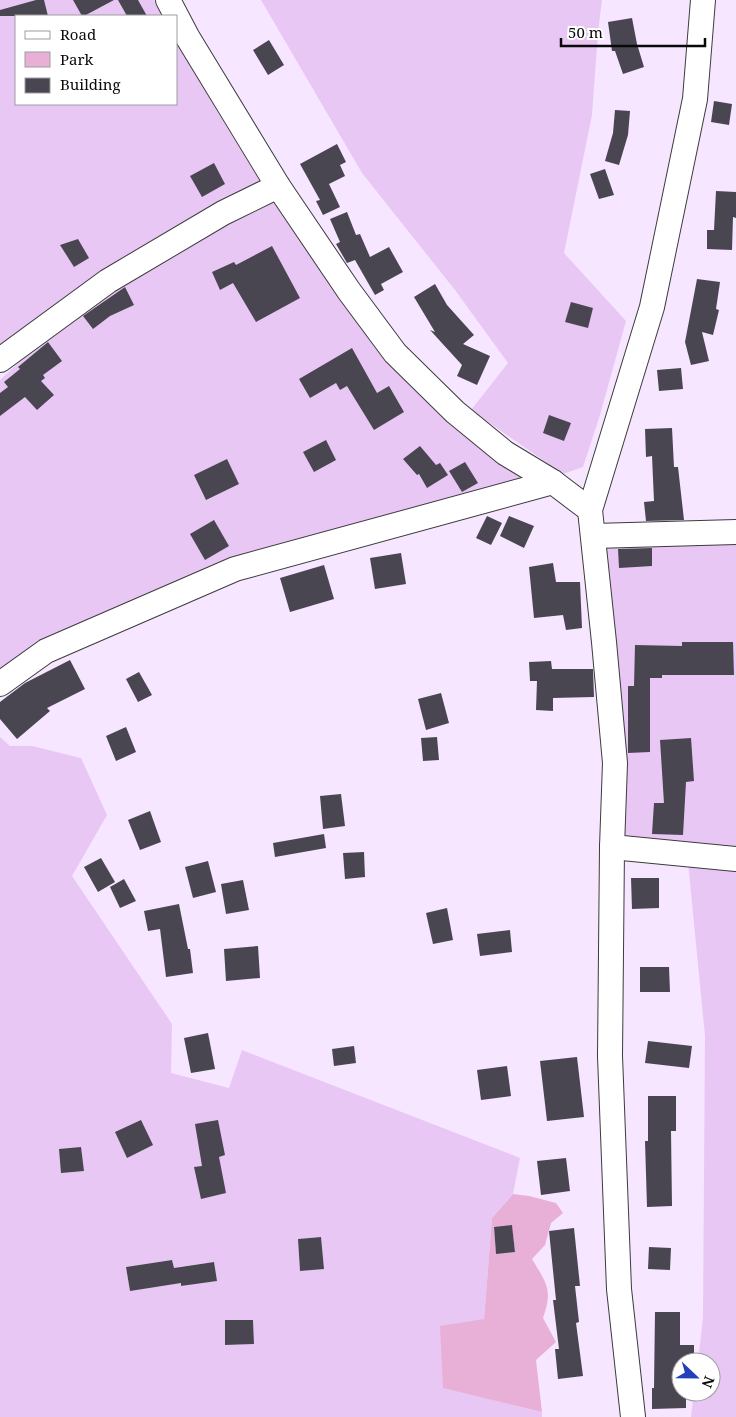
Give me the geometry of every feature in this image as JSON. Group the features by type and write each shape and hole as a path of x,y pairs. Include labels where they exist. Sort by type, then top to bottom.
{"street":[{"path":"168,0 176,15"},
{"path":"633,1417 619,1289 610,1056 614,764 594,536 590,510 652,306 695,99 703,0"},
{"path":"178,19 278,186 349,291 395,353 455,412 505,453 553,482 590,510"},
{"path":"0,360 108,281 223,214 278,186"},
{"path":"0,684 46,652 235,569 553,482"},
{"path":"594,536 736,532"},
{"path":"612,847 736,859"}],"shaded area":[{"path":"0,0 154,0 162,15 15,15 15,105 178,105 178,44 261,182 167,232 48,309 0,346"},
{"path":"261,0 602,0 592,115 564,253 626,321 600,415 583,467 563,474 471,410 508,363 455,290 362,173"},
{"path":"272,198 278,201 358,324 428,402 527,481 302,542 0,675 0,380 58,326 163,254"},
{"path":"736,539 736,854 625,842 604,540"},
{"path":"0,737 10,746 32,746 81,758 107,815 72,876 172,1024 171,1073 229,1088 242,1050 520,1158 513,1194 492,1218 484,1319 443,1387 542,1412 542,1417 0,1417","holes":["321,1237 324,1268 300,1271 298,1239","172,1260 176,1283 130,1290 126,1267","214,1262 216,1281 181,1286 179,1267","225,1320 253,1320 254,1344 225,1345"]},
{"path":"688,862 736,865 736,1417 691,1417 693,1402 721,1402 721,1352 699,1352 703,1317 705,1036"}],"green space":[{"path":"513,1194 556,1203 563,1213 551,1223 545,1245 532,1259 547,1287 548,1300 543,1318 556,1342 536,1360 542,1412 443,1388 440,1326 484,1319 492,1218","holes":["512,1226 515,1252 496,1253 494,1228"]}],"building":[{"path":"36,0 44,0 48,15 0,16 0,10"},
{"path":"73,0 114,0 86,15 81,15"},
{"path":"118,0 138,0 146,15 126,15"},
{"path":"632,18 644,67 623,74 615,51 612,51 608,22"},
{"path":"269,40 284,65 268,75 253,50"},
{"path":"714,101 732,104 729,125 711,122"},
{"path":"615,110 630,111 628,135 619,165 605,161 613,133"},
{"path":"337,144 346,162 340,165 345,176 329,184 340,207 323,215 316,201 320,200 300,164"},
{"path":"214,163 225,184 202,197 190,176"},
{"path":"605,169 614,195 599,199 590,174"},
{"path":"716,191 736,192 736,218 733,217 732,250 707,249 707,230 714,230"},
{"path":"347,212 356,235 360,234 370,257 389,247 403,272 381,284 384,290 375,295 355,260 347,263 336,244 340,242 330,219"},
{"path":"78,239 89,258 74,267 60,245"},
{"path":"272,246 300,298 256,322 233,283 220,290 212,272 234,262 236,265"},
{"path":"697,279 720,282 716,309 719,310 713,335 702,332 709,361 691,365 685,342"},
{"path":"435,284 447,305 474,335 463,344 490,356 477,385 457,376 462,365 430,330 435,332 414,297"},
{"path":"125,287 134,305 110,316 93,329 83,316"},
{"path":"571,302 593,308 588,328 565,322"},
{"path":"48,342 62,361 43,375 45,378 41,381 54,395 37,410 25,397 0,416 0,393 8,387 4,382 20,369 18,367"},
{"path":"352,348 377,393 389,386 404,412 374,430 347,386 340,390 336,383 310,398 299,379"},
{"path":"681,368 683,389 659,391 657,370"},
{"path":"549,415 571,423 564,441 543,433"},
{"path":"672,428 674,467 678,467 684,520 646,521 644,502 654,501 652,456 646,457 645,429"},
{"path":"326,440 336,460 314,472 303,452"},
{"path":"420,446 436,465 440,463 448,475 427,488 419,474 417,475 403,459"},
{"path":"227,459 239,484 206,500 194,475"},
{"path":"465,462 478,483 462,492 449,471"},
{"path":"487,516 502,523 491,545 476,538"},
{"path":"509,516 534,526 524,548 500,536"},
{"path":"214,520 229,546 205,560 190,534"},
{"path":"652,548 652,566 619,568 618,549"},
{"path":"401,553 406,584 375,589 370,558"},
{"path":"553,563 556,582 580,582 582,628 566,630 563,615 534,618 529,567"},
{"path":"324,565 334,599 290,612 280,578"},
{"path":"682,642 733,642 734,675 662,675 662,678 650,678 650,752 628,753 628,686 634,686 635,645 682,646"},
{"path":"70,660 85,689 47,708 50,711 17,739 0,719 0,702 25,683"},
{"path":"551,661 552,669 593,669 594,697 553,698 553,711 536,710 537,681 530,681 529,662"},
{"path":"139,672 152,695 138,702 126,679"},
{"path":"441,693 449,723 426,730 418,699"},
{"path":"126,727 136,752 116,761 106,736"},
{"path":"437,737 439,760 423,761 421,738"},
{"path":"691,738 694,781 686,782 683,835 652,834 654,803 664,803 660,740"},
{"path":"341,794 345,826 323,829 320,796"},
{"path":"150,811 161,842 140,850 128,820"},
{"path":"324,834 326,848 275,857 273,843"},
{"path":"364,852 365,877 345,879 343,853"},
{"path":"101,858 115,882 98,892 84,867"},
{"path":"208,861 216,892 193,898 185,867"},
{"path":"631,878 659,878 659,908 632,909"},
{"path":"124,879 136,901 120,908 110,887"},
{"path":"243,880 249,910 226,914 221,884"},
{"path":"179,904 188,949 190,949 193,973 166,977 160,929 148,931 144,911"},
{"path":"447,908 453,940 433,944 426,913"},
{"path":"510,930 512,952 480,956 477,934"},
{"path":"258,946 260,978 226,981 224,949"},
{"path":"640,967 669,967 670,992 640,992"},
{"path":"208,1033 215,1069 191,1073 184,1038"},
{"path":"648,1041 692,1046 689,1068 645,1063"},
{"path":"354,1046 356,1063 334,1066 332,1049"},
{"path":"577,1057 584,1117 547,1121 540,1061"},
{"path":"507,1066 511,1096 481,1100 477,1070"},
{"path":"648,1096 676,1096 676,1131 671,1131 672,1206 647,1207 645,1141 648,1141"},
{"path":"141,1120 153,1145 127,1158 115,1132"},
{"path":"218,1120 225,1155 219,1157 226,1193 201,1199 194,1167 202,1166 195,1124"},
{"path":"81,1147 84,1171 61,1173 59,1149"},
{"path":"566,1158 570,1191 541,1195 537,1161"},
{"path":"512,1225 515,1252 496,1254 494,1227"},
{"path":"574,1228 580,1286 575,1286 579,1322 576,1323 583,1376 558,1379 555,1349 559,1349 553,1300 556,1300 549,1231"},
{"path":"321,1237 324,1269 300,1271 298,1239"},
{"path":"649,1247 671,1248 670,1270 648,1269"},
{"path":"172,1260 174,1268 214,1262 217,1281 181,1286 181,1283 130,1291 126,1267"},
{"path":"655,1312 680,1312 680,1345 694,1345 694,1352 671,1352 671,1402 686,1402 686,1408 652,1409 652,1388 654,1388"},
{"path":"225,1320 253,1320 254,1344 225,1345"}]}
